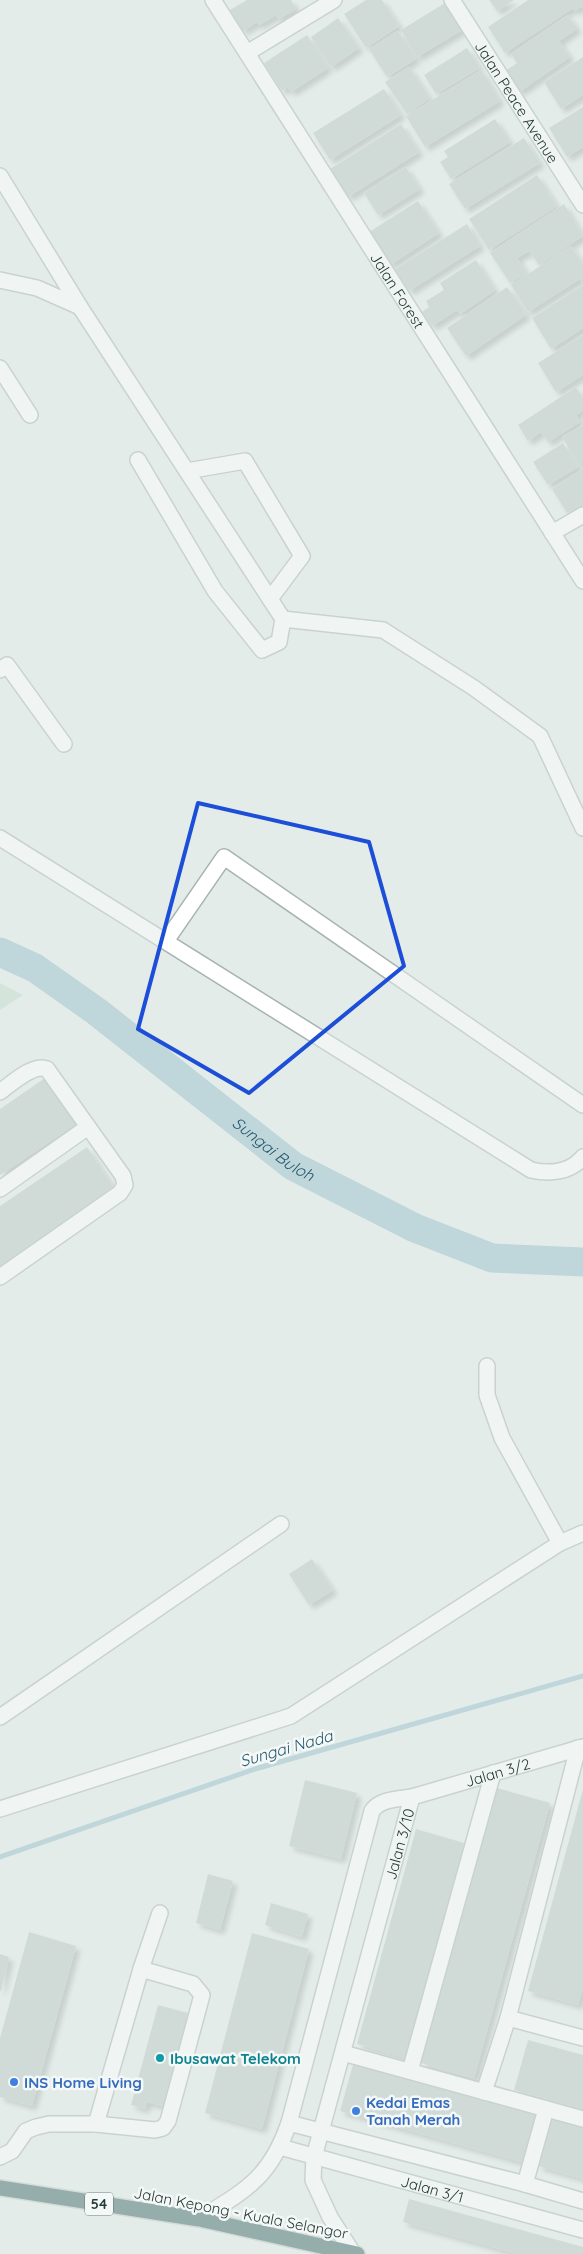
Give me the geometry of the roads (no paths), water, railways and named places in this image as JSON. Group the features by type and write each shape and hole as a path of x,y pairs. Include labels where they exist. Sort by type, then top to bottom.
{"highway":[{"name":"Jalan Kepong - Kuala Selangor","path":"0,2188 199,2219 355,2254"}],"street":[{"name":"Jalan Forest","path":"213,0 583,581"},
{"path":"247,54 334,0"},
{"name":"Jalan Peace Avenue","path":"452,0 583,205"},
{"path":"0,176 80,307 283,619 279,642 262,650 215,591 138,460"},
{"path":"0,280 37,288 80,307"},
{"path":"1,370 30,416"},
{"path":"186,471 245,461 302,556 270,599"},
{"path":"552,533 583,515"},
{"path":"283,619 383,630 474,688 540,736 583,828"},
{"path":"0,670 7,665 64,744"},
{"path":"0,838 531,1170 549,1173 560,1172 568,1169 583,1157"},
{"path":"166,941 224,858 583,1105"},
{"path":"0,1092 34,1070 43,1068 51,1073 123,1176 125,1185 124,1190 0,1277"},
{"path":"0,1189 88,1128"},
{"path":"487,1366 487,1395 502,1438 560,1543"},
{"path":"0,1717 281,1524"},
{"path":"0,1809 291,1716 560,1543 583,1533"},
{"path":"484,2092 508,2018 580,1747"},
{"name":"Jalan 3/2","path":"412,1797 580,1747"},
{"path":"410,2071 492,1773"},
{"name":"Jalan 3/10","path":"199,2219 234,2198 261,2176 280,2147 289,2123 372,1812 376,1805 383,1802 412,1797 314,2157 313,2180 330,2217 355,2254"},
{"path":"96,2124 141,1969 160,1913"},
{"path":"0,2157 12,2151 26,2131 49,2124 96,2124 156,2130 163,2128 168,2121 202,1995 193,1984 141,1969"},
{"path":"508,2018 583,2038"},
{"path":"343,2053 583,2119"},
{"path":"525,2184 546,2109"},
{"name":"Jalan 3/1","path":"289,2123 525,2184 583,2201"},
{"name":"Jalan 3/1","path":"280,2147 583,2230"}],"waterway":[{"name":"Sungai Buloh","path":"0,952 35,968 96,1011 293,1166 415,1228 492,1258 583,1262"},
{"name":"Sungai Nada","path":"0,1857 255,1769 583,1676"}],"place":[{"name":"Ibusawat Telekom","path":"160,2058"},
{"name":"INS Home Living","path":"14,2082"},
{"name":"Kedai Emas Tanah Merah","path":"356,2111"}]}
